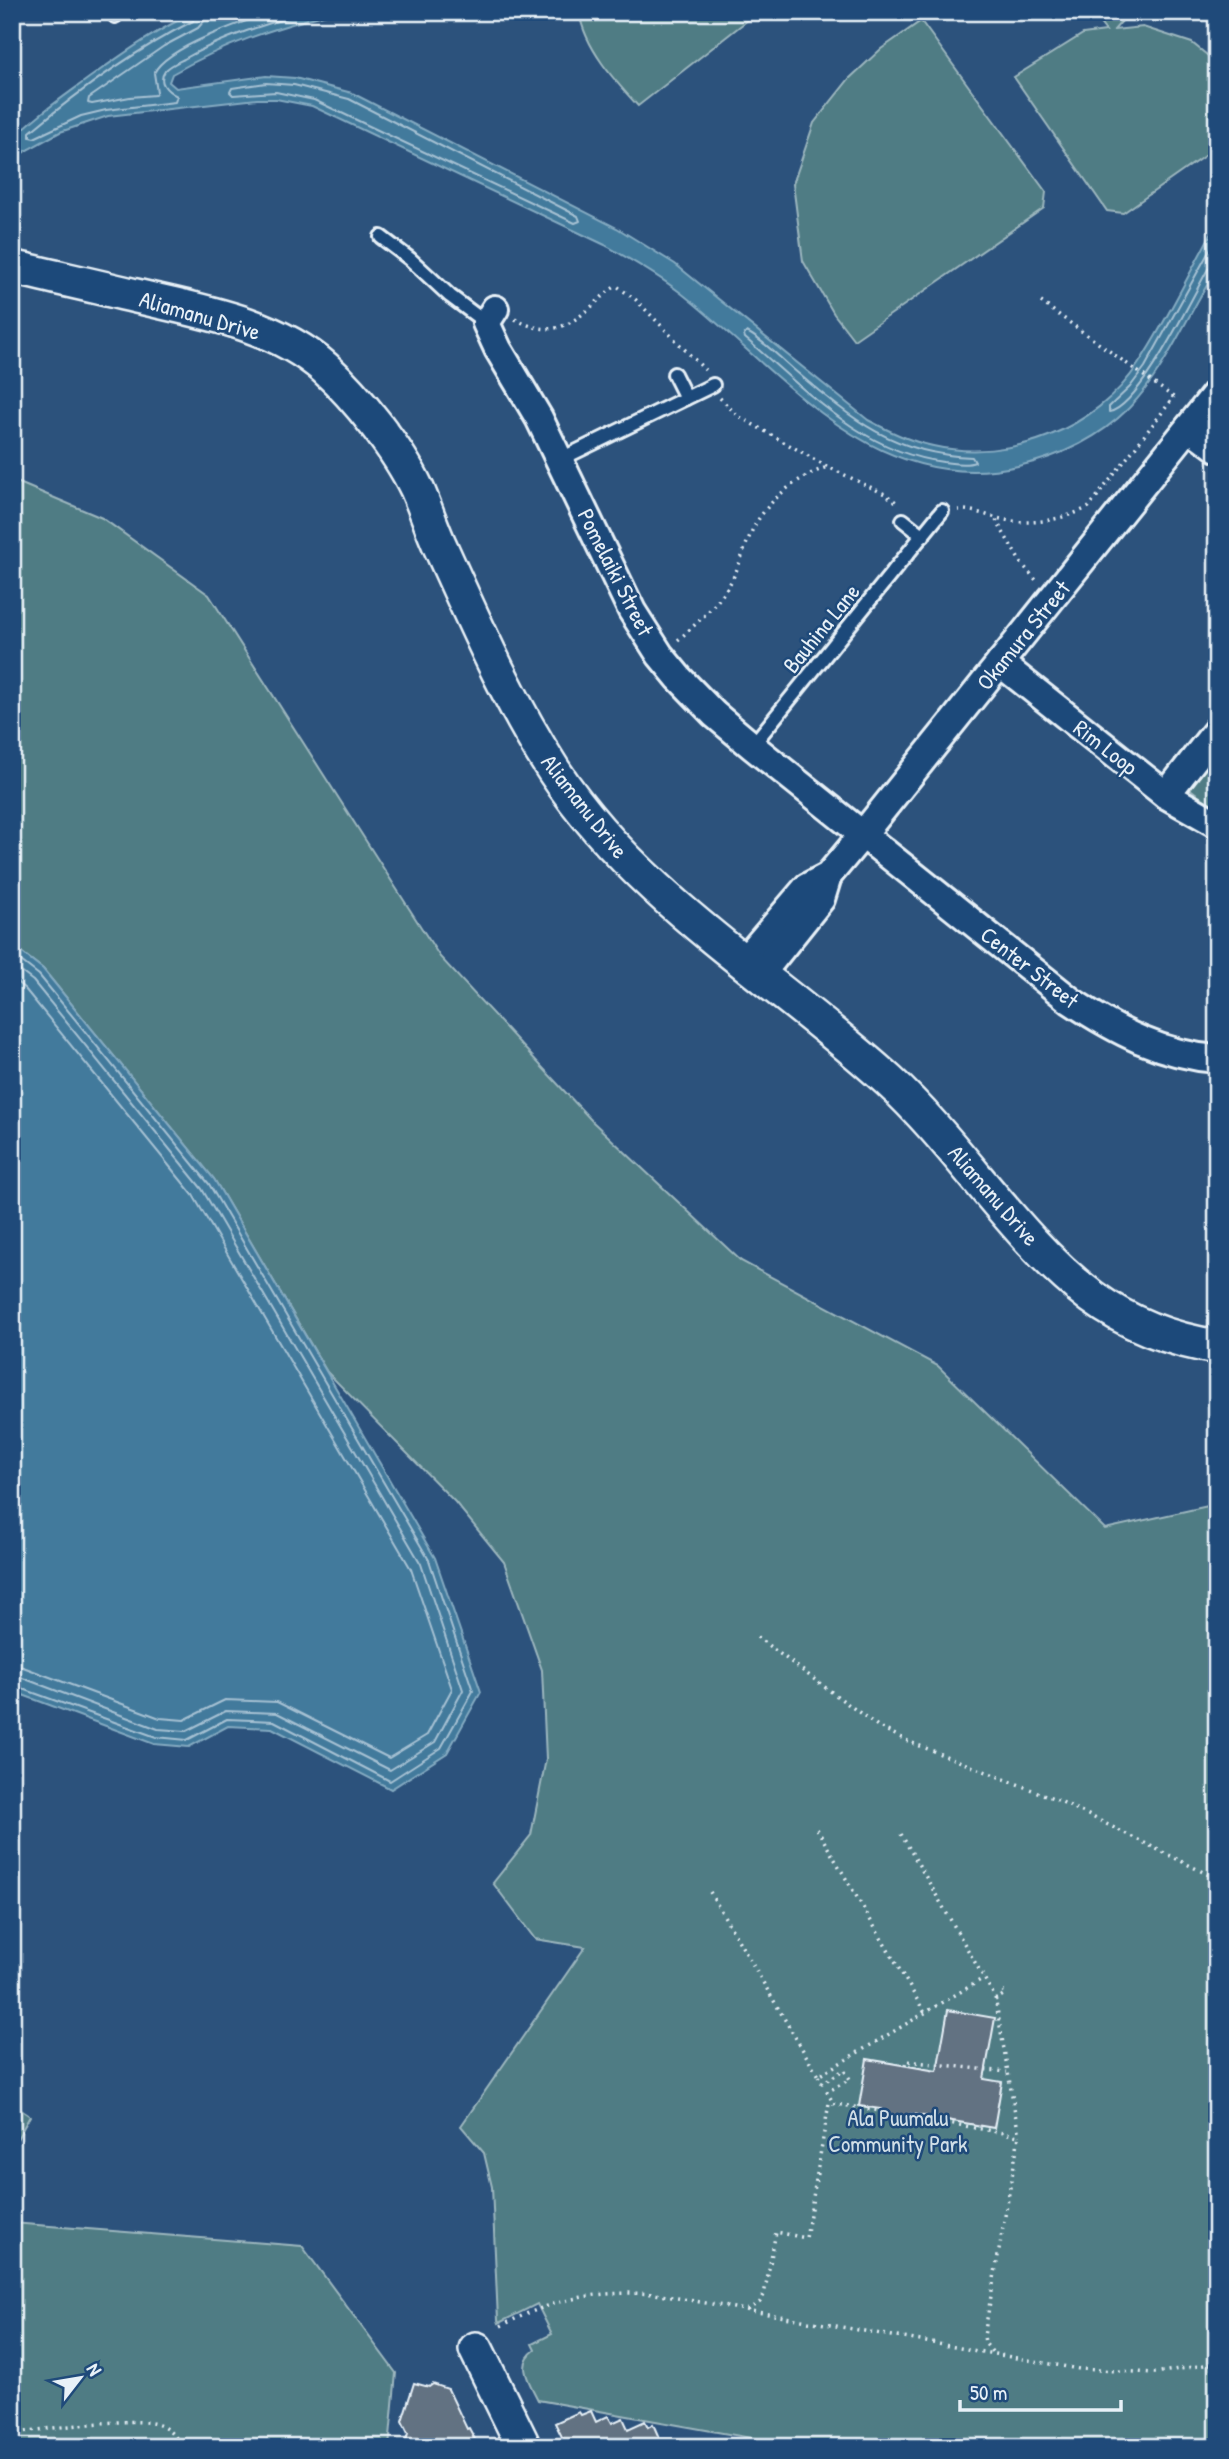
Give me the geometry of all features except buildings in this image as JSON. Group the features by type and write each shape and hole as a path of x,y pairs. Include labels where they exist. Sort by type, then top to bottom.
{"street":[{"name":"Aliamanu Drive","path":"12,267 211,313 288,343 326,369 365,409 415,486 528,729 569,793 611,844 658,892 753,967 888,1081 939,1130 1025,1233 1068,1278 1095,1299 1136,1324 1168,1338 1217,1347"},
{"name":"Pomelaiki Street","path":"491,316 498,349 539,418 632,611 660,655 696,696 752,746 863,834"},
{"name":"Okamura Street","path":"753,967 821,899 828,876 1217,393"},
{"path":"1189,427 1217,448"},
{"name":"Rim Loop","path":"1000,663 1166,795 1217,824"},
{"path":"1166,795 1217,730"},
{"name":"Center Street","path":"863,834 1061,992 1112,1027 1161,1049 1217,1059"},
{"path":"475,2349 524,2447"}],"lane":[{"name":"Pomelaiki Street","path":"381,237 410,259 450,296 491,316"},
{"path":"674,374 686,398"},
{"path":"559,460 713,385"},
{"name":"Bauhina Lane","path":"752,746 942,511"},
{"path":"904,520 923,536"}],"path":[{"path":"491,316 528,326 556,329 568,326 608,290 617,286 636,300 657,324 707,371 721,399 738,416 828,467 885,494 905,508 942,511 967,509 1020,523 1077,513 1089,507 1174,397"},
{"path":"1041,302 1181,402"},
{"path":"672,646 700,621 727,589 752,529 766,510 780,495 803,478 828,467"},
{"path":"995,518 1021,563 1041,586"},
{"path":"757,1637 880,1727 910,1742 1058,1800 1217,1879"},
{"path":"817,1829 925,2013"},
{"path":"901,1834 995,2000 1008,2072 1019,2136 985,2336 985,2343 994,2354"},
{"path":"710,1892 822,2083 844,2070 850,2079 827,2092 834,2104"},
{"path":"818,2076 984,1978"},
{"path":"995,2000 1004,1994 1003,1991"},
{"path":"905,2066 906,2062 1008,2072"},
{"path":"745,2310 760,2302 764,2295 776,2232 806,2238 830,2103 880,2111"},
{"path":"911,2116 1019,2136"},
{"path":"501,2326 558,2302 587,2295 655,2294 1079,2369 1133,2373 1171,2371 1217,2363"},
{"path":"12,2433 139,2420 161,2425 172,2433 183,2447"}],"green space":[{"path":"579,12 758,12 638,106 594,51"},
{"path":"1091,12 1130,12 1114,30 1143,27 1192,43 1217,63 1217,147 1123,213 1107,211 1014,77 1083,34 1106,31"},
{"path":"921,21 1046,192 1044,208 854,340 834,314 803,261 793,184 814,123 849,79 881,49"},
{"name":"Ala Puumalu Community Park","path":"12,480 102,518 209,595 440,957 593,1122 741,1261 938,1366 1105,1529 1217,1504 1217,2447 802,2447 538,2400 526,2374 526,2361 535,2350 532,2344 552,2334 537,2304 499,2323 492,2187 484,2153 461,2126 585,1947 535,1939 493,1883 531,1835 546,1759 542,1670 504,1562 455,1502 327,1372 214,1179 43,969 12,945"},
{"path":"1217,730 1217,810 1198,799 1197,794 1177,779"},
{"path":"12,2104 30,2116 12,2148"},
{"path":"12,2223 302,2246 396,2373 389,2447 12,2447"}],"water":[{"path":"196,12 334,12 271,30 212,53 172,74 169,82 176,88 266,76 295,78 352,93 617,228 675,264 868,420 924,444 962,450 991,450 1048,436 1075,423 1099,407 1121,386 1139,363 1217,223 1217,265 1150,383 1129,408 1092,437 1063,452 1018,466 966,471 918,464 874,446 833,422 681,293 634,262 605,245 312,106 276,99 257,99 108,116 60,132 12,161 12,140 39,115 141,42"},
{"path":"12,945 43,969 214,1179 435,1558 481,1692 447,1753 391,1789 272,1728 228,1726 189,1747 154,1744 12,1691"}]}
